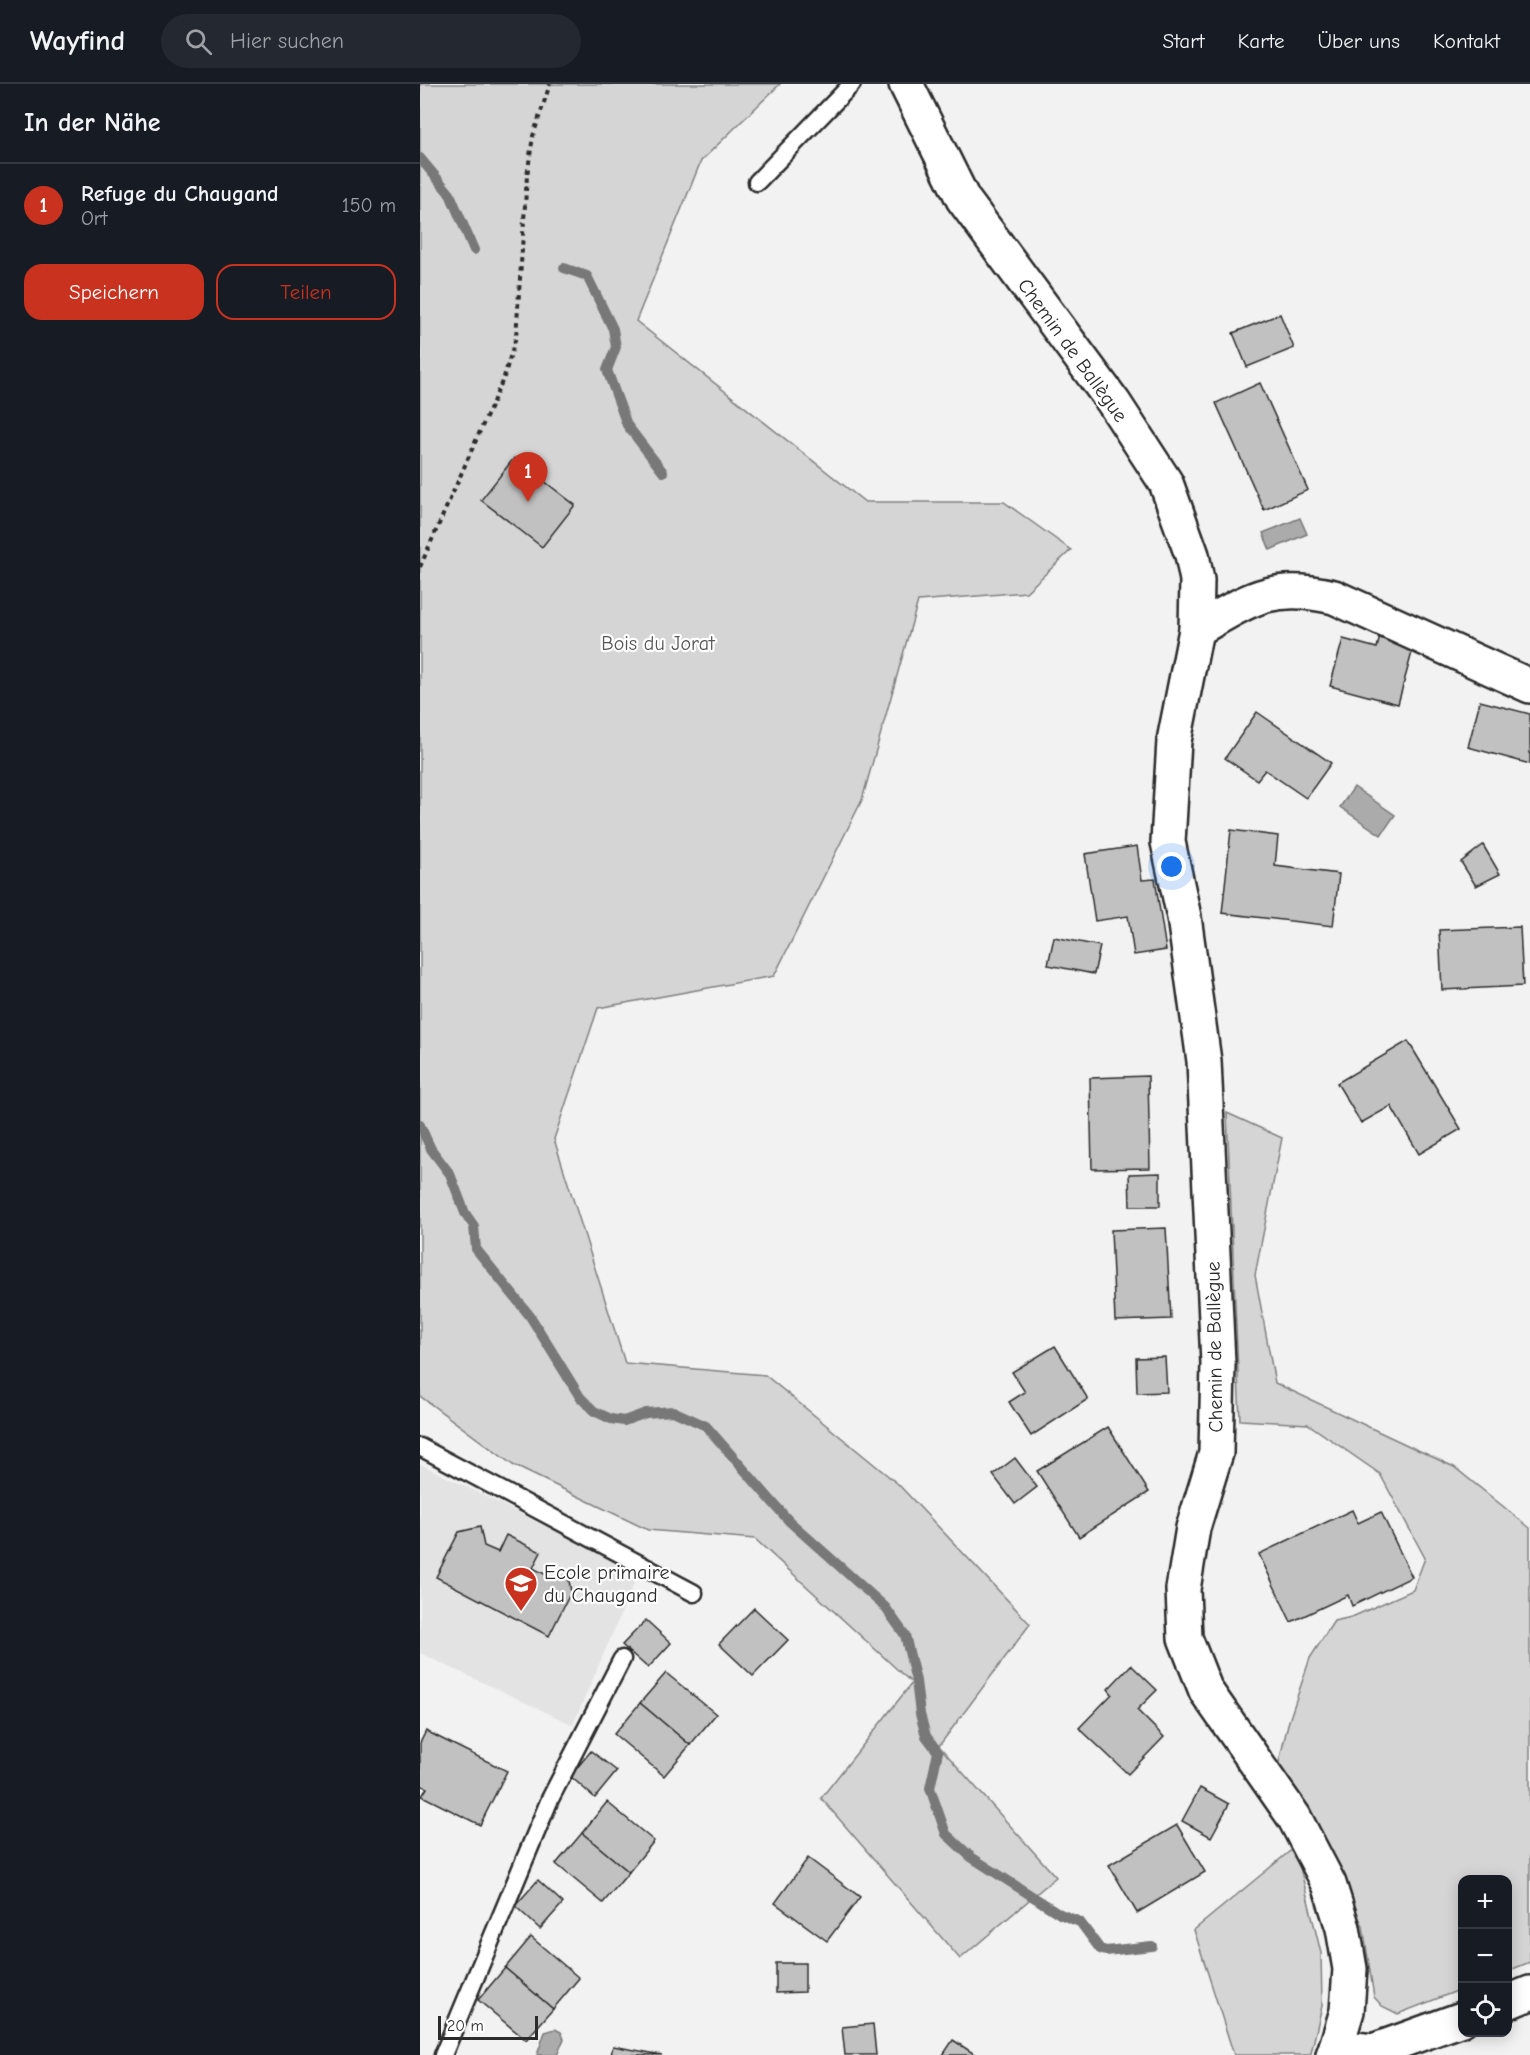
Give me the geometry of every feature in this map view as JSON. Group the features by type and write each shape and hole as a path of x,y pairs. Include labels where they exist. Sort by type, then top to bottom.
{"street":[{"name":"Chemin de Ballègue","path":"906,84 963,199 1114,403 1166,483 1192,555 1197,588 1196,630 1174,741 1168,842 1184,917 1204,1061 1218,1363 1215,1452 1194,1528 1183,1589 1185,1638 1206,1691 1294,1817 1329,1884 1344,1928 1350,1969 1347,2011 1334,2051"},
{"path":"1196,630 1246,602 1288,589 1307,590 1334,597 1530,686"},
{"path":"1512,2000 1530,1993"},
{"path":"1334,2051 1373,2050 1458,2020"}],"lane":[{"path":"757,182 852,84"},
{"path":"420,1447 694,1593"},
{"path":"443,2055 550,1799 622,1659"}],"path":[{"path":"420,567 504,377 516,337 526,176 533,136 550,84"}],"shaded area":[{"path":"1300,518 1307,534 1270,550 1263,533"},
{"path":"1354,787 1395,815 1381,835 1340,807"},
{"name":"Ecole primaire du Chaugand","path":"420,1464 639,1572 573,1725 420,1653"},
{"path":"555,2029 561,2032 564,2039 557,2055 537,2055 545,2032"}],"green space":[{"name":"Bois du Jorat","path":"420,84 780,84 701,161 636,321 865,502 1004,502 1071,550 1026,592 918,601 862,800 774,976 598,1008 554,1139 625,1363 765,1375 898,1484 1030,1624 939,1746 1056,1877 960,1959 821,1798 912,1683 755,1539 648,1530 513,1465 420,1396"},
{"path":"1227,1113 1282,1138 1255,1275 1275,1383 1454,1467 1530,1528 1530,1962 1512,1969 1512,1875 1458,1875 1458,1991 1398,2014 1382,2006 1374,1997 1363,1926 1278,1766 1288,1724 1310,1658 1334,1621 1352,1617 1413,1590 1425,1558 1380,1474 1308,1424 1240,1420"},
{"path":"1295,1847 1321,1953 1322,2006 1311,2053 1309,2055 1234,2055 1194,1930"}],"building":[{"path":"1280,314 1294,348 1247,367 1233,333"},
{"path":"1260,383 1308,490 1264,510 1216,403"},
{"path":"514,458 575,505 542,547 481,500"},
{"path":"1380,636 1414,645 1398,704 1330,686 1343,639 1377,648"},
{"path":"1480,701 1530,714 1530,764 1468,747"},
{"path":"1257,712 1331,763 1306,798 1265,770 1257,780 1225,758"},
{"path":"1231,830 1278,836 1275,866 1339,874 1333,926 1222,913"},
{"path":"1483,845 1500,874 1476,886 1461,862"},
{"path":"1137,846 1142,880 1155,879 1166,950 1134,955 1128,916 1095,921 1085,854"},
{"path":"1520,927 1523,986 1442,990 1439,930"},
{"path":"1054,937 1100,946 1094,974 1048,965"},
{"path":"1408,1041 1461,1129 1419,1154 1391,1106 1361,1123 1337,1083"},
{"path":"1148,1076 1150,1168 1092,1169 1090,1078"},
{"path":"1160,1173 1160,1206 1130,1206 1129,1174"},
{"path":"1166,1228 1171,1319 1115,1321 1111,1230"},
{"path":"1055,1346 1088,1399 1031,1436 1009,1402 1025,1392 1012,1372"},
{"path":"1165,1357 1167,1392 1137,1393 1136,1358"},
{"path":"1108,1427 1149,1492 1079,1537 1037,1471"},
{"path":"1015,1458 1037,1487 1015,1504 993,1475"},
{"path":"1352,1510 1358,1523 1381,1512 1412,1577 1352,1606 1348,1595 1291,1622 1259,1554"},
{"path":"480,1527 484,1546 498,1552 506,1535 541,1552 533,1568 554,1579 568,1575 571,1592 549,1636 436,1577 459,1532"},
{"path":"754,1608 788,1640 753,1676 719,1644"},
{"path":"646,1620 671,1643 648,1668 622,1645"},
{"path":"1131,1665 1157,1690 1137,1710 1164,1737 1128,1774 1079,1728 1112,1694 1108,1689"},
{"path":"666,1673 716,1714 690,1745 640,1703"},
{"path":"640,1703 690,1745 664,1776 614,1734"},
{"path":"426,1731 507,1771 480,1825 422,1796 427,1788 420,1785 420,1743"},
{"path":"591,1751 617,1771 595,1798 570,1776"},
{"path":"1200,1788 1229,1804 1211,1837 1182,1821"},
{"path":"607,1802 654,1841 629,1872 582,1833"},
{"path":"1177,1825 1205,1872 1137,1913 1109,1865"},
{"path":"582,1833 629,1872 603,1903 556,1864"},
{"path":"808,1858 860,1897 827,1941 775,1903"},
{"path":"538,1880 563,1903 540,1929 515,1906"},
{"path":"531,1937 579,1978 553,2009 505,1968"},
{"path":"776,1963 805,1963 805,1992 776,1993"},
{"path":"505,1968 553,2009 526,2040 478,2000"},
{"path":"873,2024 876,2055 845,2055 842,2027"},
{"path":"953,2040 976,2055 943,2055"},
{"path":"613,2046 662,2055 611,2055"}],"waterway":[{"path":"420,158 450,194 474,250"},
{"path":"564,268 587,276 613,329 616,347 607,370 627,425 663,472"},
{"path":"420,1125 431,1149 450,1174 465,1213 474,1226 476,1249 530,1316 580,1397 594,1411 611,1419 624,1421 646,1413 673,1411 706,1426 789,1521 885,1607 905,1635 926,1736 938,1752 930,1788 946,1834 971,1857 1060,1914 1080,1922 1100,1949 1106,1951 1152,1946"}],"place":[{"name":"Refuge du Chaugand","path":"528,502"},
{"name":"Ecole primaire du Chaugand","path":"521,1612"}]}
